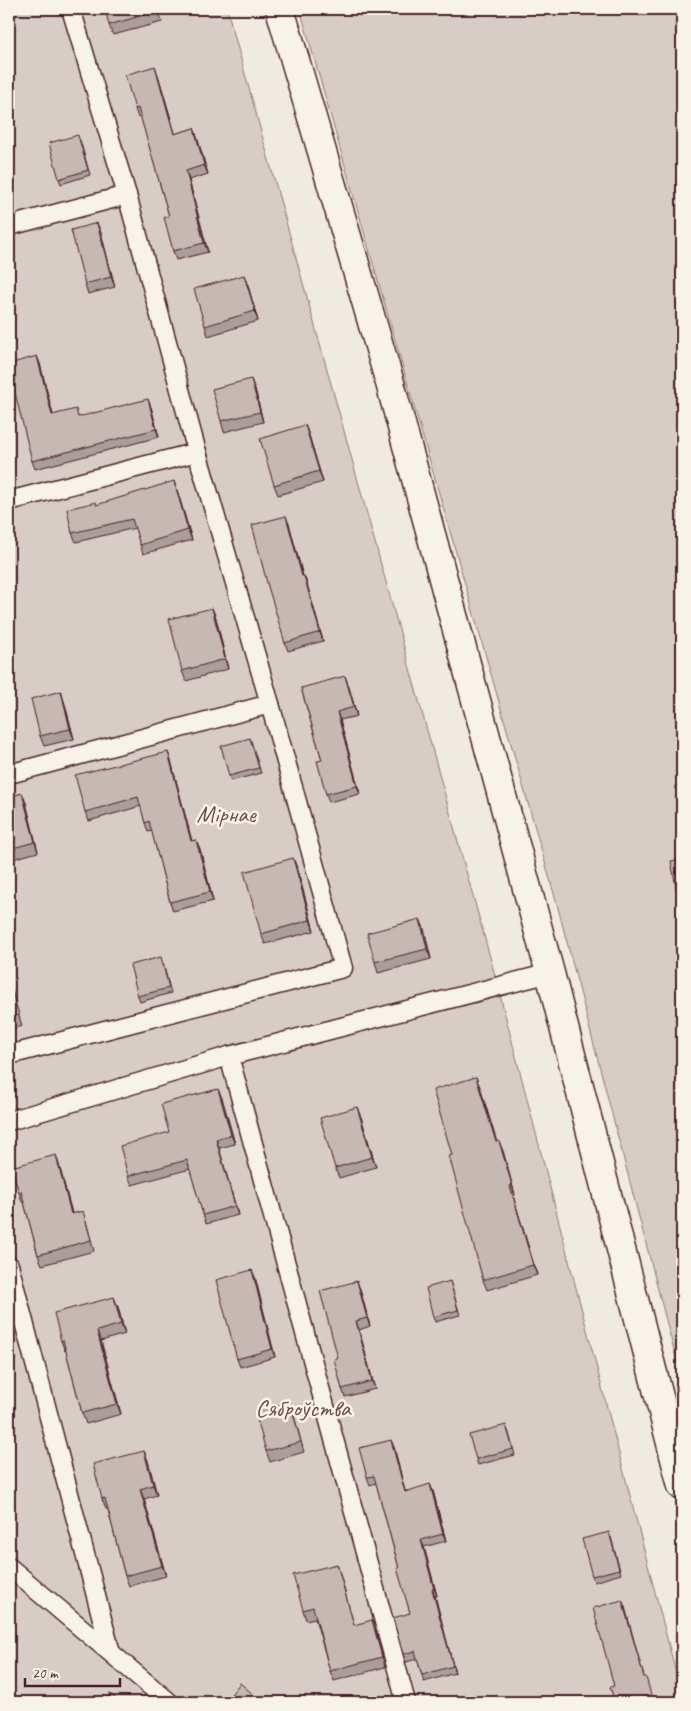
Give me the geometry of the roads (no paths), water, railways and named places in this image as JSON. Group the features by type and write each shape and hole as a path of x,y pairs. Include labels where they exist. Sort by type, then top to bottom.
{"street":[{"path":"280,9 390,383 550,973 682,1486"}],"lane":[{"path":"9,1055 343,968 270,704 197,452 127,195 72,9"},
{"path":"9,226 127,195"},
{"path":"9,501 197,452"},
{"path":"9,774 270,704"},
{"path":"9,1121 229,1056 550,973"},
{"path":"229,1056 406,1702"},
{"path":"9,1265 111,1653"},
{"path":"9,1567 169,1702"}],"park label":[{"name":"Мірнае","path":"226,814"},
{"name":"Сяброўства","path":"303,1408"}]}
